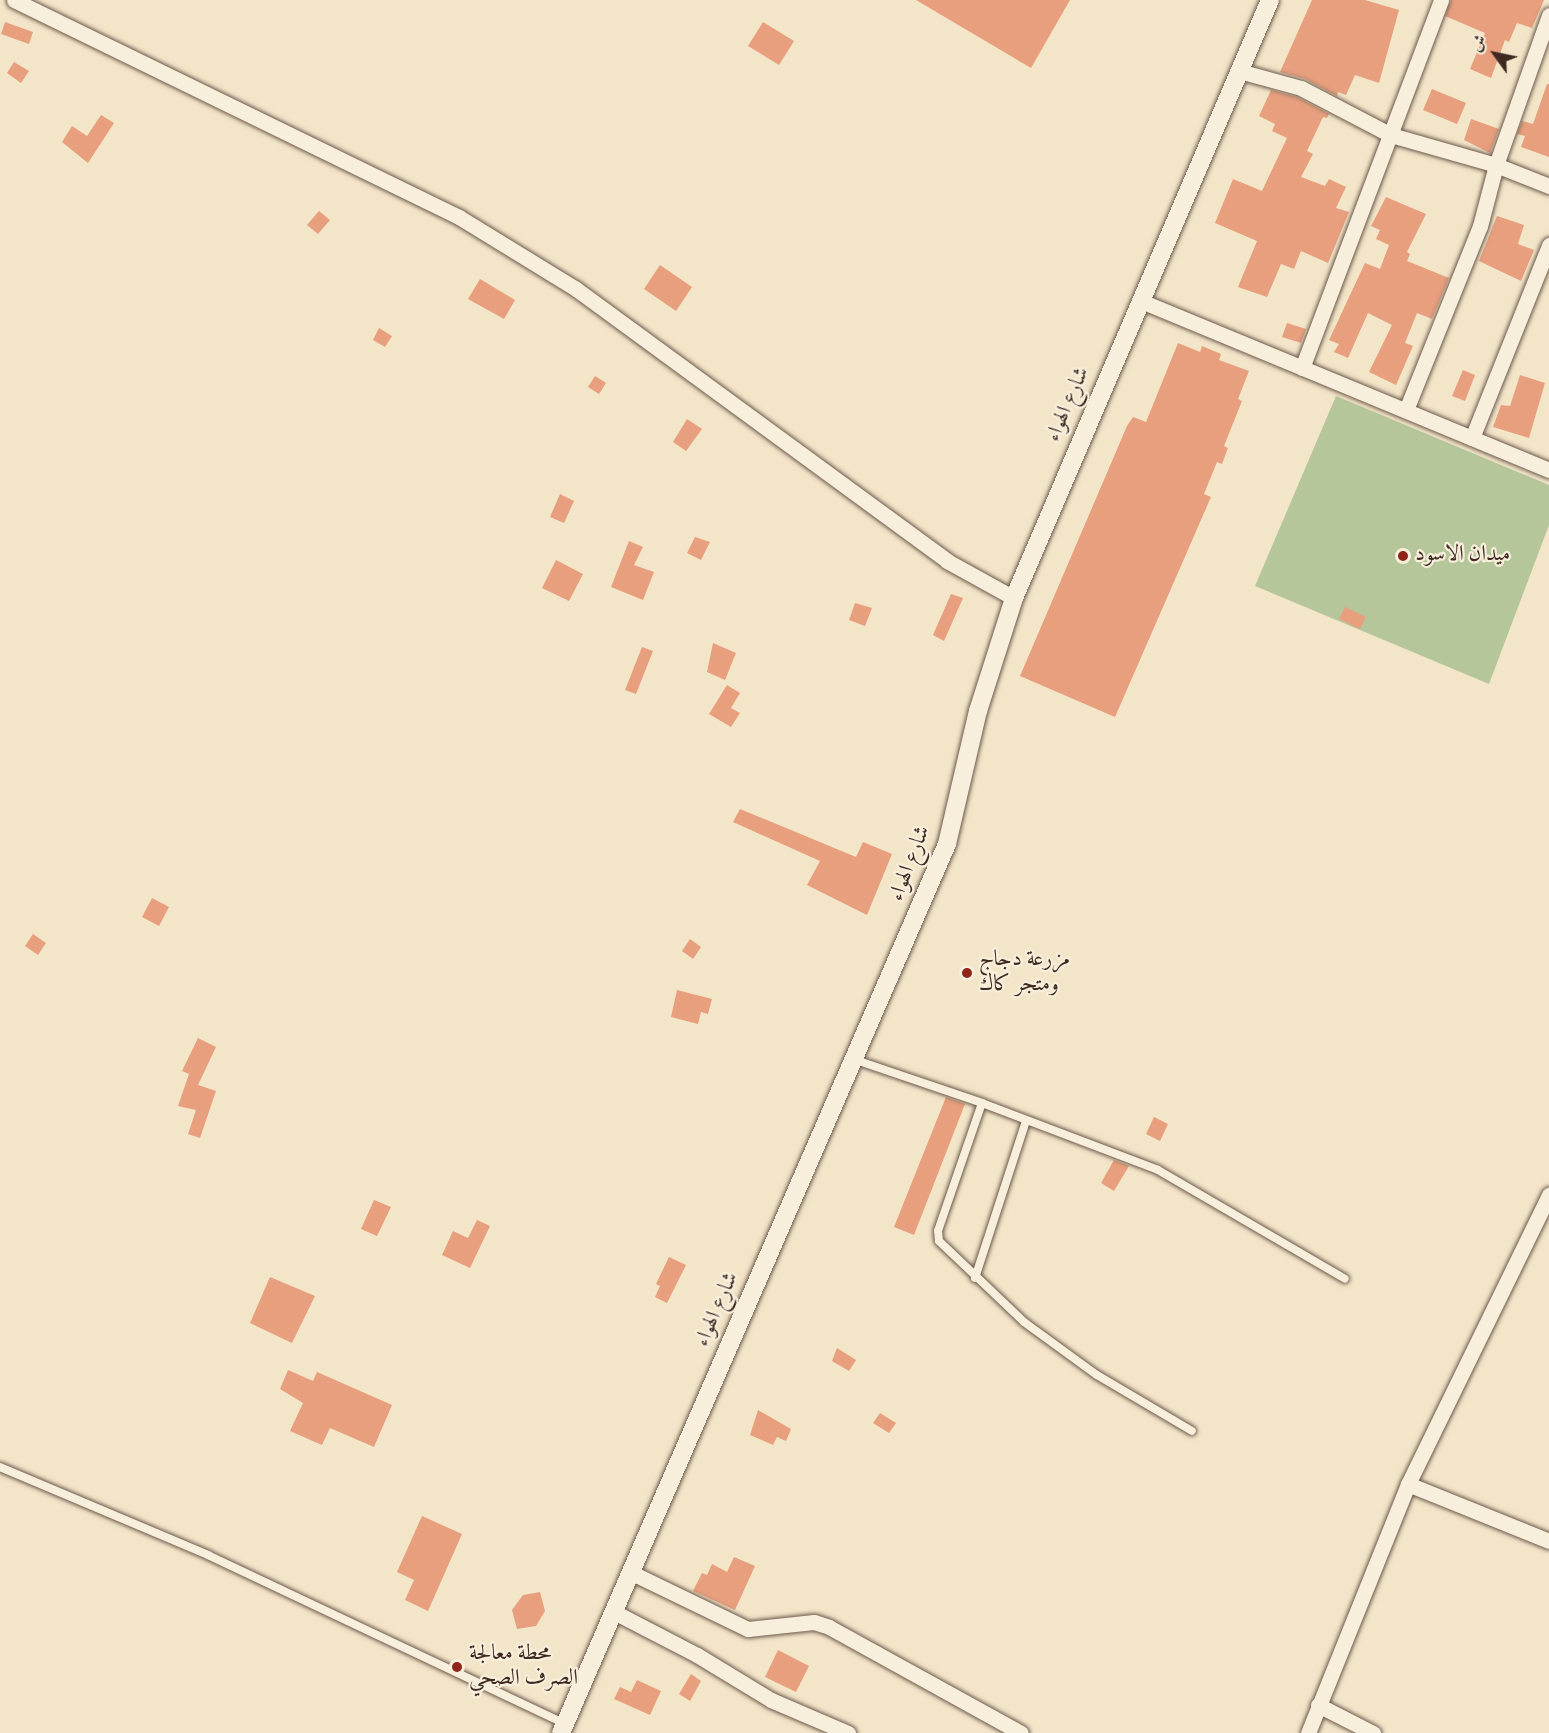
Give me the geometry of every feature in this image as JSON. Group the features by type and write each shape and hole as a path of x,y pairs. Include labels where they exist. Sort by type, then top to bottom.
{"street":[{"path":"14,0 459,217 576,289 947,561 1014,598"},
{"name":"شارع الهواء","path":"563,1728 616,1613 856,1060 946,844 978,711 1014,598 1270,0"},
{"path":"1302,368 1392,135 1441,0"},
{"path":"1406,410 1480,226 1496,165 1549,15"},
{"path":"1239,71 1301,88 1392,135 1496,165 1549,186"},
{"path":"1473,438 1549,245"},
{"path":"1141,301 1549,470"},
{"path":"1308,1733 1408,1484 1549,1195"},
{"path":"1408,1484 1549,1541"},
{"path":"632,1573 748,1629 814,1622 829,1627 1021,1733"},
{"path":"616,1613 697,1655 771,1700 848,1733"},
{"path":"1318,1706 1373,1733"}],"lane":[{"path":"856,1060 982,1102 1158,1170 1345,1279"},
{"path":"982,1102 938,1231 939,1241 975,1278 1024,1322 1097,1375 1192,1431"},
{"path":"975,1278 1026,1120"},
{"path":"0,1467 208,1555 563,1728"}],"green space":[{"name":"ميدان الاسود","path":"1336,396 1549,485 1549,525 1489,684 1255,586"}],"building":[{"path":"916,0 1070,0 1031,68"},
{"path":"1312,0 1365,0 1399,10 1379,83 1355,75 1346,95 1338,92 1337,96 1305,79 1280,72"},
{"path":"1451,0 1544,0 1532,28 1517,23 1509,42 1505,40 1491,78 1470,69 1485,33 1445,16"},
{"path":"5,22 33,32 29,44 1,34"},
{"path":"763,22 794,41 779,65 748,46"},
{"path":"14,62 29,71 21,83 7,73"},
{"path":"1547,84 1549,84 1549,157 1521,147 1525,136 1517,134 1522,121 1533,124"},
{"path":"1432,89 1466,103 1457,124 1423,110"},
{"path":"1271,90 1297,97 1329,114 1327,118 1323,117 1307,151 1313,154 1301,177 1325,186 1329,179 1346,187 1336,208 1349,212 1328,263 1301,251 1294,269 1281,264 1267,297 1238,287 1257,241 1215,223 1233,179 1262,191 1287,138 1272,131 1275,124 1259,116"},
{"path":"101,115 114,123 88,163 62,142 72,126 87,136"},
{"path":"1471,119 1499,129 1490,153 1464,140"},
{"path":"1386,197 1426,214 1407,252 1410,254 1407,261 1449,278 1432,319 1417,313 1405,343 1413,346 1396,385 1369,372 1392,325 1368,313 1348,358 1334,352 1339,344 1329,340 1365,263 1380,269 1389,245 1376,239 1380,230 1371,226"},
{"path":"319,211 330,220 318,234 307,225"},
{"path":"1497,216 1524,225 1518,244 1534,250 1521,281 1479,261"},
{"path":"660,265 692,287 676,311 644,289"},
{"path":"480,279 515,300 504,319 468,299"},
{"path":"1287,323 1306,329 1301,343 1282,337"},
{"path":"379,328 392,336 385,347 373,340"},
{"path":"1178,343 1200,352 1202,346 1221,354 1219,360 1249,371 1238,399 1242,401 1224,446 1228,448 1222,464 1217,462 1204,494 1211,497 1115,717 1020,676 1127,426 1133,417 1146,422"},
{"path":"1463,370 1475,375 1465,401 1452,396"},
{"path":"1520,375 1545,383 1529,438 1493,427 1501,405 1510,406"},
{"path":"595,376 606,383 599,394 588,387"},
{"path":"687,419 702,429 686,451 673,442"},
{"path":"560,494 574,501 564,523 550,517"},
{"path":"695,537 710,542 701,560 687,553"},
{"path":"629,541 643,547 634,565 654,572 643,600 611,587"},
{"path":"556,560 583,574 569,601 542,588"},
{"path":"951,594 963,598 944,641 933,635"},
{"path":"855,603 872,608 865,626 849,620"},
{"path":"1345,607 1366,617 1360,629 1339,619"},
{"path":"713,643 736,653 725,680 707,672"},
{"path":"642,647 653,651 636,694 625,690"},
{"path":"727,685 740,693 731,708 740,713 731,727 709,714"},
{"path":"740,809 856,857 863,842 892,854 867,915 807,885 820,861 733,822"},
{"path":"152,898 169,907 159,926 142,917"},
{"path":"33,934 46,943 38,955 25,946"},
{"path":"690,939 701,947 693,959 682,951"},
{"path":"677,990 712,999 708,1014 701,1012 698,1024 671,1017"},
{"path":"198,1038 216,1047 198,1085 216,1091 200,1138 188,1134 196,1110 178,1106 189,1074 182,1071"},
{"path":"946,1097 965,1104 914,1235 894,1227"},
{"path":"1154,1117 1168,1124 1160,1141 1146,1134"},
{"path":"1114,1160 1129,1166 1114,1191 1101,1183"},
{"path":"374,1200 391,1207 377,1236 361,1229"},
{"path":"477,1220 490,1226 470,1268 442,1255 453,1231 468,1238"},
{"path":"669,1257 686,1265 667,1303 655,1297 660,1286 656,1284"},
{"path":"270,1277 315,1296 292,1343 250,1323"},
{"path":"837,1348 856,1360 849,1371 832,1361"},
{"path":"288,1370 313,1381 317,1372 392,1405 374,1447 330,1428 322,1445 290,1431 303,1403 280,1389"},
{"path":"758,1410 791,1429 786,1441 777,1437 773,1445 750,1435"},
{"path":"880,1413 896,1423 889,1433 873,1423"},
{"path":"422,1516 462,1534 428,1611 405,1600 414,1580 397,1572"},
{"path":"734,1557 755,1566 735,1610 693,1591 702,1573 707,1575 712,1564 727,1572"},
{"path":"540,1592 545,1611 536,1626 517,1629 512,1610 523,1595"},
{"path":"778,1650 809,1666 796,1692 765,1677"},
{"path":"691,1674 701,1681 690,1701 679,1694"},
{"path":"637,1680 661,1691 650,1715 614,1699 620,1687 631,1692"}],"place":[{"name":"ميدان الاسود","path":"1403,556"},
{"name":"مزرعة دجاج ومتجر كاك","path":"967,973"},
{"name":"محطة معالجة الصرف الصحي","path":"457,1667"}]}
